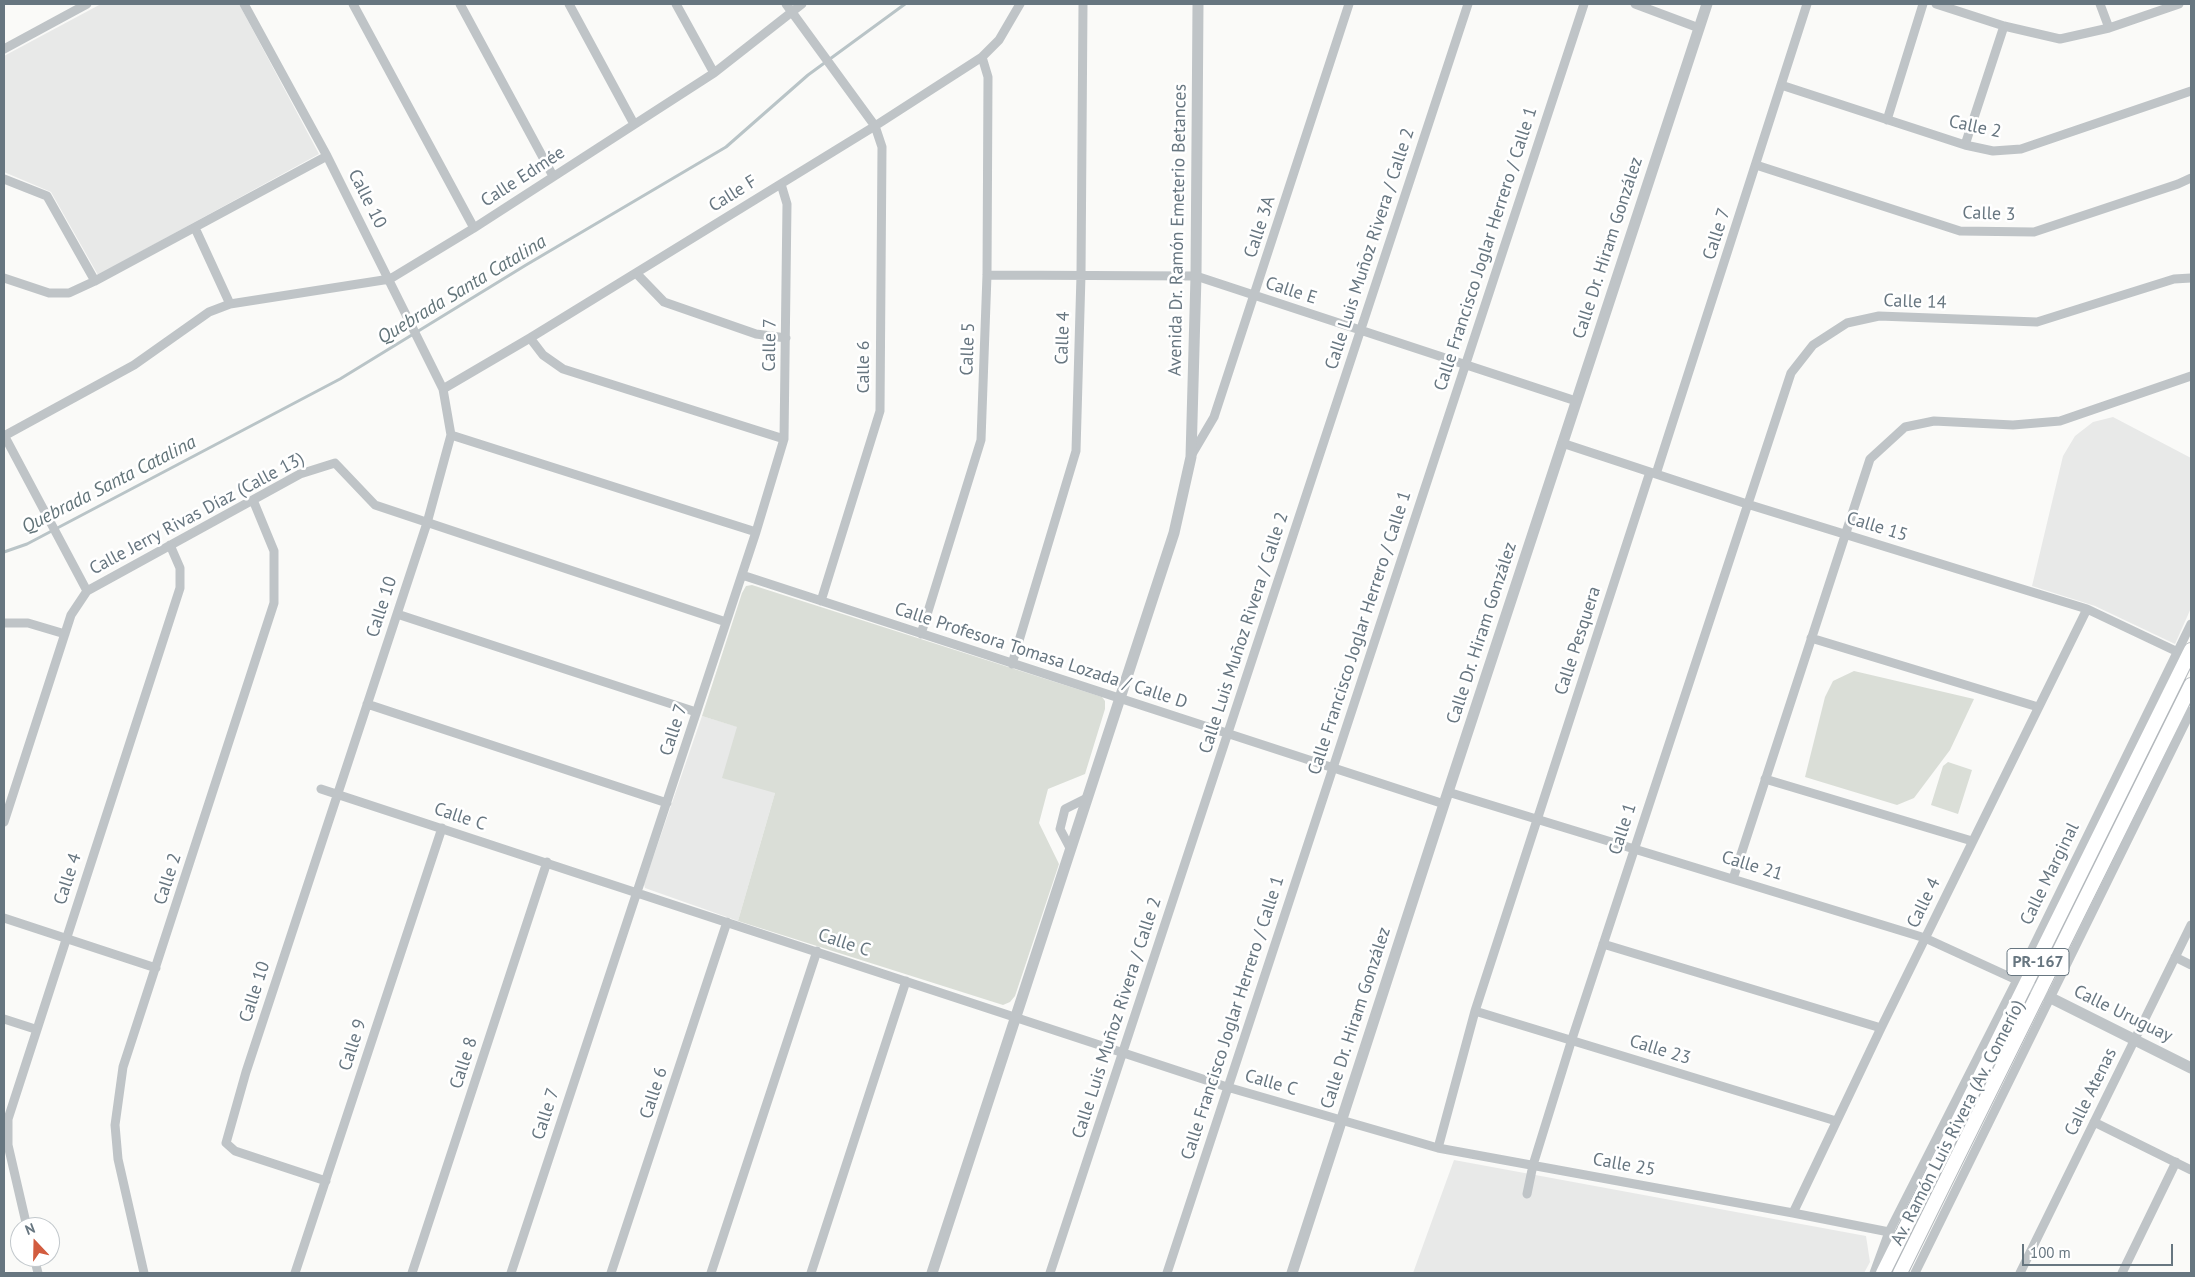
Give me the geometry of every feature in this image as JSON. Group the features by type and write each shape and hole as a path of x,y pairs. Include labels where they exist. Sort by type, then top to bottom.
{"main road":[{"name":"Av. Ramón Luis Rivera (Av. Comerío)","path":"1900,1273 2187,655"},
{"name":"Av. Ramón Luis Rivera (Av. Comerío)","path":"1883,1273 1895,1235 2033,988 2191,685"}],"street":[{"path":"4,49 87,4"},
{"name":"Calle 10","path":"244,4 327,156 390,279 443,389 451,435 427,523 246,1072 226,1143 235,1151 326,1181"},
{"path":"353,4 474,228"},
{"path":"460,4 553,176"},
{"path":"569,4 634,124"},
{"path":"676,4 714,73"},
{"path":"786,4 875,126"},
{"name":"Calle Edmée","path":"4,436 134,364 196,319 209,312 230,304 390,279 474,228 714,73 802,4"},
{"name":"Calle F","path":"443,389 530,338 875,126 982,57 999,40 1020,4"},
{"name":"Calle 4","path":"1012,664 1076,451 1082,275 1083,4"},
{"name":"Avenida Dr. Ramón Emeterio Betances","path":"932,1273 1174,533 1190,457 1196,276 1198,4"},
{"name":"Calle 3A","path":"1190,457 1214,417 1349,4"},
{"name":"Calle Luis Muñoz Rivera / Calle 2","path":"1050,1273 1468,4"},
{"name":"Calle Francisco Joglar Herrero / Calle 1","path":"1167,1273 1584,4"},
{"path":"1635,4 1699,28"},
{"name":"Calle Dr. Hiram González","path":"1292,1273 1707,4"},
{"name":"Calle 7","path":"1653,473 1756,165 1807,4"},
{"path":"1887,120 1923,4"},
{"path":"1936,4 2004,26 2060,38 2109,28 2178,4"},
{"path":"2100,4 2109,28"},
{"path":"1965,145 2004,26"},
{"name":"Calle 5","path":"922,634 981,440 987,275 988,77 982,57"},
{"name":"Calle 2","path":"1781,85 1965,145 1993,152 2021,149 2191,91"},
{"name":"Calle 6","path":"821,601 880,411 882,147 875,126"},
{"path":"4,278 49,293 69,293 195,228 327,156"},
{"name":"Calle 3","path":"1756,165 1960,231 2034,232 2191,178"},
{"path":"4,179 47,196 95,281"},
{"name":"Calle 7","path":"511,1273 742,575 784,439 787,204 780,184"},
{"path":"195,228 230,304"},
{"path":"636,273 664,302 756,334 786,338"},
{"name":"Calle E","path":"987,275 1196,276 1576,401"},
{"name":"Calle 14","path":"1747,504 1791,373 1813,345 1847,323 1879,316 2037,322 2174,279 2191,278"},
{"path":"530,338 543,355 563,369 784,439"},
{"path":"1733,878 1870,459 1905,427 1934,421 2013,425 2060,421 2191,376"},
{"path":"451,435 756,532"},
{"path":"4,436 87,591"},
{"name":"Calle 15","path":"1562,443 1747,504 2087,609 2187,655"},
{"name":"Calle Jerry Rivas Díaz (Calle 13)","path":"65,634 71,615 87,591 300,474 335,463 375,505 726,622"},
{"name":"Calle Pesquera","path":"1438,1148 1475,1011 1653,473"},
{"name":"Calle 2","path":"144,1273 118,1159 115,1125 123,1067 274,603 274,551 253,500"},
{"name":"Calle 1","path":"1527,1194 1533,1165 1572,1039 1747,504"},
{"name":"Calle 4","path":"25,1217 8,1145 6,1118 180,588 180,568 170,545"},
{"name":"Calle Profesora Tomasa Lozada / Calle D","path":"742,575 1444,804"},
{"name":"Calle 4","path":"1793,1213 1972,841 2087,609"},
{"path":"397,614 696,712"},
{"path":"4,623 28,623 65,634 4,822"},
{"path":"2187,655 2191,624"},
{"path":"1811,638 2038,707"},
{"path":"367,704 667,803"},
{"path":"1915,1273 2033,988 2191,710"},
{"path":"1764,779 1972,841"},
{"name":"Calle C","path":"321,788 1227,1087 1341,1120"},
{"name":"Calle 21","path":"1448,792 1925,938 2033,988"},
{"path":"1070,848 1060,829 1065,809 1087,798"},
{"name":"Calle 9","path":"295,1273 442,828"},
{"name":"Calle 8","path":"412,1273 547,862"},
{"path":"4,918 156,968"},
{"name":"Calle 6","path":"611,1273 727,922"},
{"name":"Calle Atenas","path":"2020,1273 2191,925"},
{"path":"1603,944 1881,1028"},
{"path":"711,1273 817,952"},
{"path":"2175,957 2191,965"},
{"path":"811,1273 906,981"},
{"name":"Calle Uruguay","path":"2033,988 2191,1068"},
{"name":"Calle 23","path":"1475,1011 1836,1121"},
{"path":"4,1018 36,1029"},
{"name":"Calle 25","path":"1341,1120 1438,1148 1793,1213 1895,1235"},
{"path":"2094,1122 2191,1170"},
{"path":"2122,1273 2176,1162"},
{"path":"1874,1273 1895,1235"}],"shaded area":[{"path":"101,4 239,4 319,154 98,275 51,192 4,172 4,56"},
{"path":"2113,417 2191,458 2191,608 2175,644 2095,606 2032,586 2063,456 2075,436 2093,422"},
{"path":"752,585 1102,697 1105,701 1105,709 1085,774 1048,789 1039,823 1059,864 1015,996 1010,1002 1003,1005 738,921 775,793 722,778 737,727 702,716 742,593 746,586"},
{"path":"1854,671 1974,699 1950,750 1914,798 1897,805 1805,777 1825,697 1833,681"},
{"path":"702,716 738,727 775,793 738,921 645,888 644,884"},
{"path":"1948,762 1972,770 1958,814 1931,805 1943,766"},
{"path":"1454,1160 1866,1236 1870,1262 1864,1273 1413,1273"}],"waterway":[{"name":"Quebrada Santa Catalina","path":"4,552 27,544 340,379 526,265 726,147 808,75 905,4"}]}
